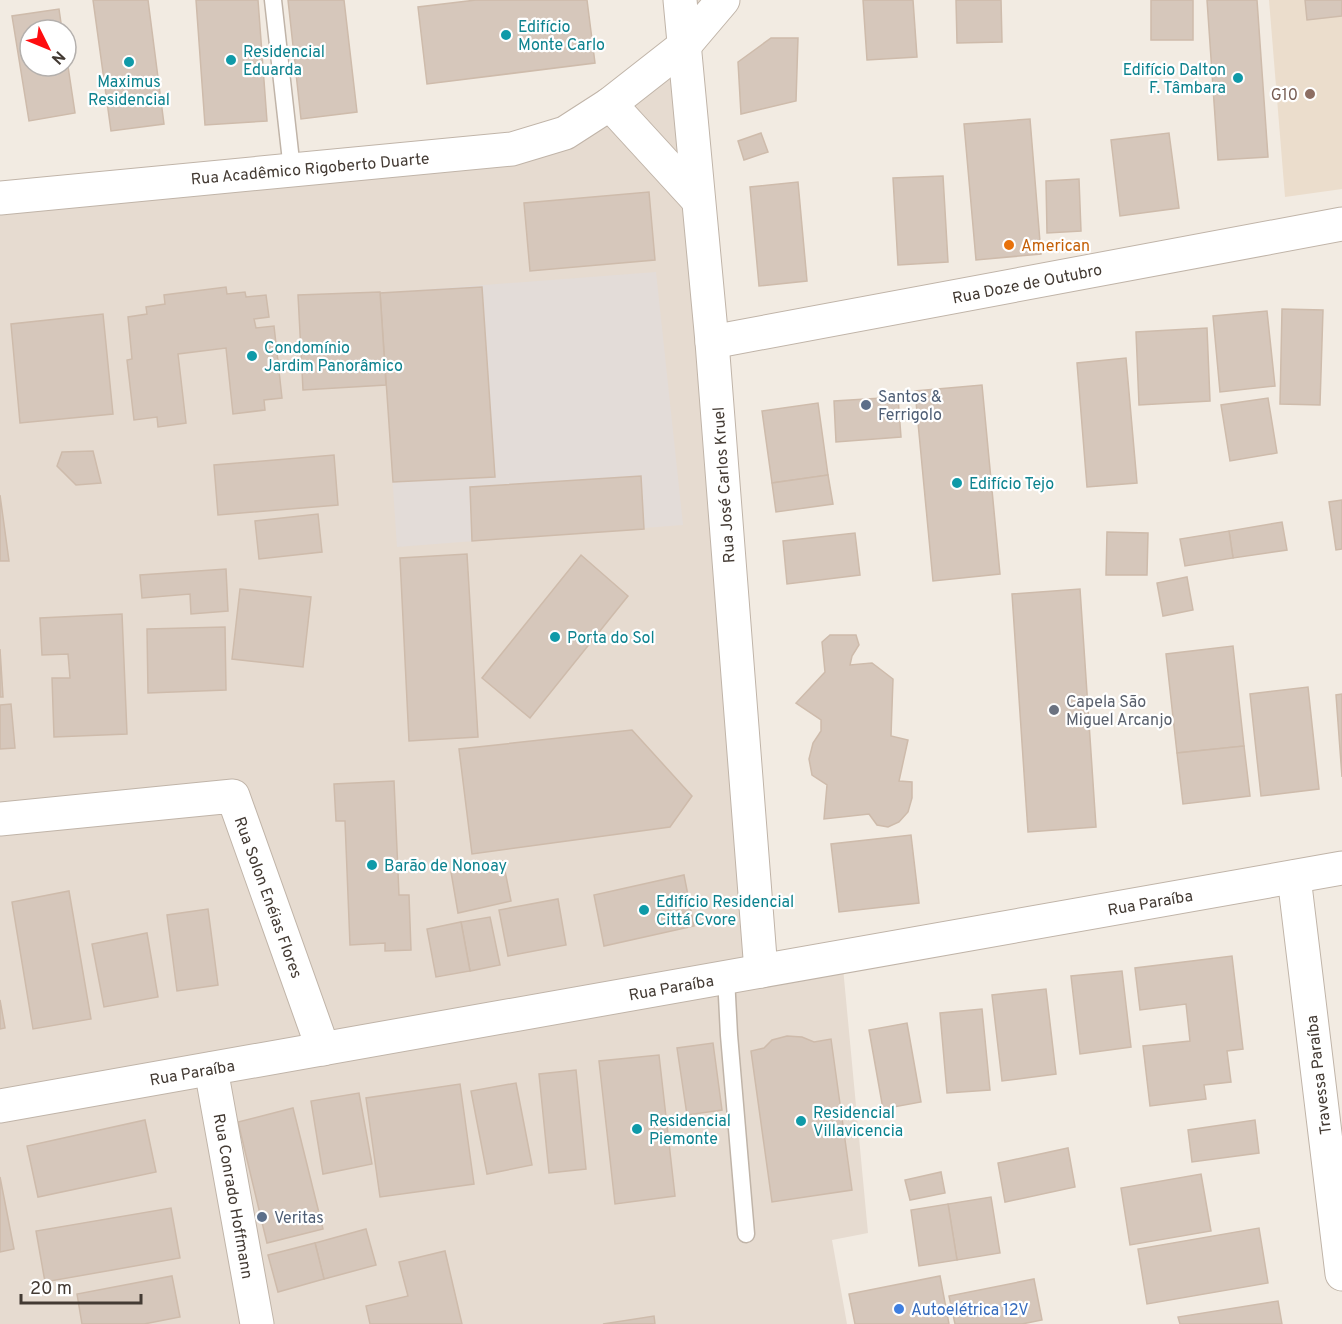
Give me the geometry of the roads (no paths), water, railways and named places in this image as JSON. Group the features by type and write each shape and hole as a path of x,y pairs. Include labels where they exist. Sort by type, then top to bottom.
{"street":[{"name":"Rua José Carlos Kruel","path":"680,0 712,342 761,971"},
{"name":"Rua Acadêmico Rigoberto Duarte","path":"0,198 512,149 565,133 610,104 684,46 723,0"},
{"path":"610,104 698,200"},
{"name":"Rua Doze de Outubro","path":"712,342 1342,224"},
{"name":"Rua Solon Enéias Flores","path":"0,819 233,796 323,1049"},
{"name":"Rua Paraíba","path":"0,1106 1342,868"},
{"name":"Travessa Paraíba","path":"1294,876 1342,1274"},
{"name":"Rua Conrado Hoffmann","path":"211,1069 257,1324"}],"lane":[{"path":"273,0 292,170"},
{"path":"726,977 746,1234"}],"place":[{"name":"Edifício Monte Carlo","path":"506,35"},
{"name":"Residencial Eduarda","path":"231,60"},
{"name":"Maximus Residencial","path":"129,62"},
{"name":"Edifício Dalton F. Tâmbara","path":"1238,78"},
{"name":"G10","path":"1310,94"},
{"name":"American","path":"1009,245"},
{"name":"Condomínio Jardim Panorâmico","path":"252,356"},
{"name":"Santos & Ferrigolo","path":"866,405"},
{"name":"Edifício Tejo","path":"957,483"},
{"name":"Porta do Sol","path":"555,637"},
{"name":"Capela São Miguel Arcanjo","path":"1054,710"},
{"name":"Barão de Nonoay","path":"372,865"},
{"name":"Edifício Residencial Cittá Cvore","path":"644,910"},
{"name":"Residencial Villavicencia","path":"801,1121"},
{"name":"Residencial Piemonte","path":"637,1129"},
{"name":"Veritas","path":"262,1217"},
{"name":"Autoelétrica 12V","path":"899,1309"}]}
